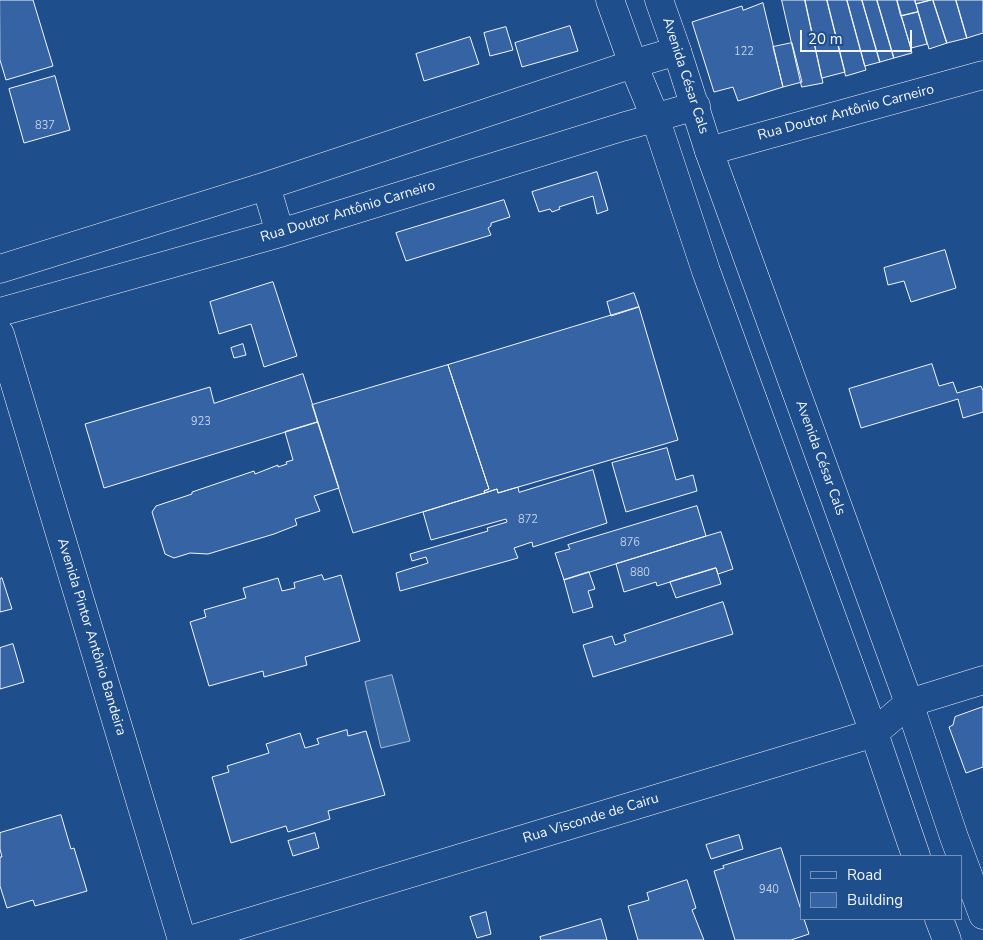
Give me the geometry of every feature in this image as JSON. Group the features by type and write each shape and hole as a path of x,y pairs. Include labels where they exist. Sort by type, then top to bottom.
{"street":[{"path":"610,0 633,64 655,117 706,270 874,733 916,855"},
{"name":"Avenida César Cals","path":"659,0 678,51 709,151 910,703 961,855"},
{"path":"0,268 266,186 633,64 678,51"},
{"name":"Rua Doutor Antônio Carneiro","path":"709,151 983,76"},
{"name":"Rua Doutor Antônio Carneiro","path":"0,312 280,233 696,106"},
{"path":"266,186 280,233"},
{"name":"Avenida Pintor Antônio Bandeira","path":"0,334 182,940"},
{"name":"Rua Visconde de Cairu","path":"190,940 874,733 910,703 983,680"},
{"name":"Avenida César Cals","path":"963,861 983,915"},
{"path":"939,920 947,940"}],"water":[{"path":"392,675 410,741 381,748 365,682"}],"building":[{"path":"0,0 33,0 53,66 6,80 0,60"},
{"path":"782,0 805,0 823,83 802,87"},
{"path":"805,0 827,0 845,72 822,78"},
{"path":"827,0 847,0 866,70 846,76"},
{"path":"847,0 862,0 880,62 865,66"},
{"path":"862,0 877,0 894,58 880,62"},
{"path":"877,0 897,0 912,53 894,58"},
{"path":"897,0 915,0 918,12 901,16"},
{"path":"915,0 931,0 916,4"},
{"path":"933,0 956,0 967,38 947,43"},
{"path":"933,0 947,43 929,49 916,4"},
{"path":"956,0 983,0 983,33 967,38"},
{"path":"763,3 783,87 738,101 733,87 714,92 692,22 742,6 743,10"},
{"path":"918,12 927,44 911,48 901,16"},
{"path":"570,26 578,51 522,67 515,43"},
{"path":"506,27 513,50 490,56 484,33"},
{"path":"470,37 479,64 424,81 416,54"},
{"path":"792,43 802,82 783,87 773,47"},
{"path":"55,76 70,130 24,143 9,89"},
{"path":"597,172 608,210 597,214 593,196 559,207 560,209 552,212 550,209 539,212 532,192"},
{"path":"504,200 510,217 491,223 491,226 488,228 491,235 406,261 396,233"},
{"path":"945,250 956,288 911,302 904,281 888,285 884,268"},
{"path":"273,282 297,356 264,367 251,324 219,334 210,302"},
{"path":"634,293 639,307 611,316 607,302"},
{"path":"639,307 678,440 498,493 497,489 485,493 484,491 489,489 448,365"},
{"path":"243,344 246,355 234,358 231,348"},
{"path":"932,364 939,386 953,382 957,393 981,386 983,391 983,412 963,418 958,399 861,428 849,389"},
{"path":"448,365 489,489 484,491 485,493 353,533 312,405"},
{"path":"303,374 318,422 104,488 85,424 210,387 214,403"},
{"path":"318,422 339,488 314,496 320,511 295,519 297,525 274,534 208,554 190,553 174,558 165,554 152,512 156,506 254,471 255,474 278,465 278,467 287,464 286,462 293,460 285,432"},
{"path":"667,448 676,480 693,475 697,491 626,512 612,463"},
{"path":"593,470 607,523 533,547 532,542 514,548 518,558 400,591 396,573 428,563 426,557 412,561 410,554 488,531 487,528 507,522 506,519 431,540 423,512 497,489 498,493 518,487 519,492"},
{"path":"697,506 706,536 564,580 555,553 570,549 568,545"},
{"path":"721,532 733,569 718,574 716,568 657,586 656,582 624,592 616,564"},
{"path":"716,568 721,584 676,598 670,582"},
{"path":"589,572 595,589 588,591 593,607 573,613 564,580"},
{"path":"322,575 324,580 341,575 360,641 305,657 307,665 264,677 263,671 209,686 190,622 206,617 204,610 246,598 243,588 278,578 282,591 295,588 294,583"},
{"path":"2,578 12,609 0,612 0,579"},
{"path":"723,602 733,634 593,677 583,645 612,636 615,645 626,641 624,635"},
{"path":"13,644 24,682 0,689 0,648"},
{"path":"983,707 983,767 966,773 949,727 953,725 955,717"},
{"path":"347,730 348,736 366,731 385,795 328,811 330,819 288,832 286,826 231,843 212,777 229,772 227,766 269,753 266,744 300,733 305,748 319,744 317,739"},
{"path":"61,815 71,849 74,848 87,891 35,906 33,900 7,908 0,886 0,857 2,857 0,833"},
{"path":"315,833 319,848 293,856 288,841"},
{"path":"739,835 743,849 711,859 706,845"},
{"path":"781,848 800,907 800,920 804,920 809,934 791,940 735,940 714,871 724,868 723,866"},
{"path":"687,880 696,908 692,910 704,940 638,940 628,906 649,900 647,893"},
{"path":"486,912 491,934 477,938 470,917"},
{"path":"601,919 607,940 541,940 540,937"}]}
